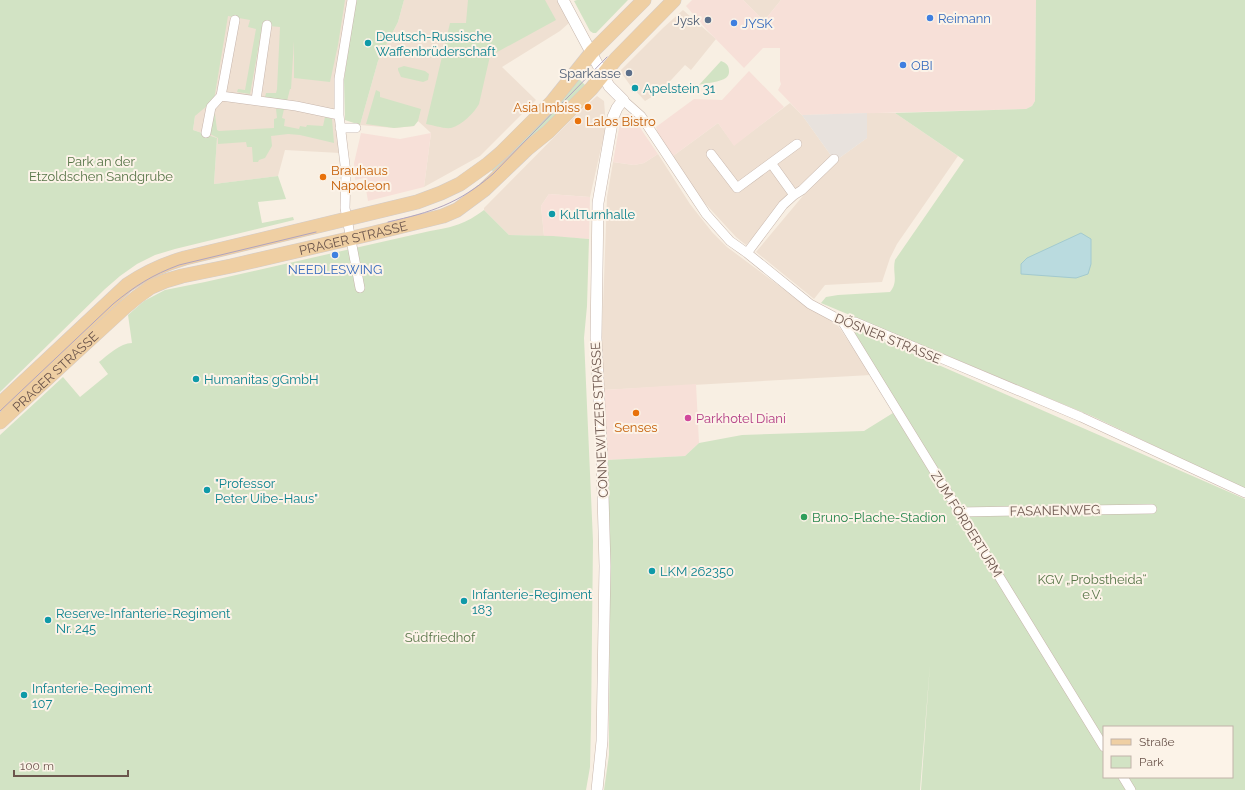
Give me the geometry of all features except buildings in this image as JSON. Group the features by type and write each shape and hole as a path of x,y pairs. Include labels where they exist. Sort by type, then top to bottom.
{"main road":[{"name":"PRAGER STRASSE","path":"0,404 127,285 143,274 159,266 185,258 417,202 441,193 473,175 501,153 552,102 598,63 644,0"},
{"name":"PRAGER STRASSE","path":"598,63 616,59 674,0"},
{"name":"PRAGER STRASSE","path":"0,422 136,297 151,287 182,276 443,216 457,210 484,190 527,149 548,132 591,88 598,63"}],"street":[{"path":"352,0 339,79 339,114 346,173 345,205 360,288"},
{"path":"563,0 609,86 623,100"},
{"path":"206,133 211,107 221,96 235,20"},
{"path":"256,100 267,25"},
{"path":"221,96 256,100 339,114"},
{"name":"DÖSNER STRASSE","path":"623,100 641,116 706,214 730,241 810,304 842,321 855,322 1075,414 1245,493"},
{"name":"CONNEWITZER STRASSE","path":"597,790 602,741 605,593 602,460 596,338 598,203 613,117 623,100"},
{"path":"340,128 356,128"},
{"path":"711,154 737,188 797,144"},
{"path":"747,253 783,205 802,190 834,159"},
{"path":"771,163 794,195"},
{"name":"ZUM FÖRDERTURM","path":"842,321 1103,745"},
{"name":"FASANENWEG","path":"959,512 1152,509"},
{"path":"1124,778 1131,790"}],"shaded area":[{"path":"234,0 349,0 337,82 340,153 285,150 278,176 214,184 217,138 193,130 195,116 229,7"},
{"path":"404,0 557,0 569,23 560,31 502,67 536,100 480,156 424,187 431,133 418,121 414,126 394,128 360,125 378,61 398,22"},
{"path":"692,0 743,0 764,21 781,0 1036,0 1035,101 1032,106 1026,109 802,115 778,90 781,84 780,48 763,48 744,68 686,6"},
{"path":"743,0 781,0 764,21"},
{"path":"683,10 716,39 691,70 685,65 660,92 645,101 630,85 620,71"},
{"path":"749,71 784,107 734,146 718,123 673,156 658,135 656,127 694,99 722,100"},
{"path":"597,96 604,101 606,126 590,197 549,194 541,206 544,236 509,235 484,210 484,208 579,112"},
{"path":"790,103 802,115 832,157 799,186 746,245 736,237 701,199 673,156 718,123 734,145"},
{"path":"867,113 895,113 958,156 897,244 890,258 882,282 825,285 814,299 756,252 807,191 838,159 867,138"},
{"path":"867,113 867,138 838,159 832,157 802,115"},
{"path":"628,114 632,116 658,154 644,163 634,165 613,162 621,117"},
{"path":"361,133 400,139 431,133 424,187 368,201 364,178 355,180 354,163"},
{"path":"658,154 690,204 712,232 727,247 805,305 835,321 871,375 604,390 602,336 607,197 613,162 634,165 644,163"},
{"path":"549,194 590,197 589,239 544,236 541,206"},
{"path":"696,384 699,443 685,456 607,460 604,390"}],"green space":[{"name":"Park an der Etzoldschen Sandgrube","path":"0,0 345,0 338,45 330,82 294,78 294,41 291,89 287,101 265,97 266,93 276,93 277,89 280,27 269,26 269,23 263,22 250,94 237,92 238,89 245,90 256,29 248,27 250,20 228,16 214,100 195,116 193,130 217,138 214,184 278,176 286,199 258,202 262,223 293,217 294,220 175,249 155,255 137,264 105,289 0,392"},
{"path":"355,0 404,0 398,22 378,61 360,125 345,120 344,80"},
{"path":"468,0 545,0 556,20 490,56 479,104 471,115 451,128 426,124 450,23 466,23"},
{"path":"628,0 596,33 593,33 590,31 574,1"},
{"path":"1036,0 1245,0 1245,489 1094,417 821,303 826,297 838,295 890,292 893,288 895,280 895,260 964,160 895,113 1026,109 1032,106 1035,101"},
{"path":"721,61 726,63 728,66 729,71 726,78 699,85"},
{"path":"404,66 425,71 429,74 428,80 423,82 401,77 398,68"},
{"path":"577,77 585,85 496,175 490,168"},
{"path":"376,90 380,92 380,97 421,109 418,121 414,126 394,128 366,124"},
{"path":"276,109 284,109 282,118 285,119 284,126 299,129 300,126 306,127 307,125 323,126 325,117 332,119 334,143 300,135 288,134 271,136 272,146 265,158 259,160 258,162 253,162 252,147 247,147 246,142 218,144 218,138 210,134 214,113 217,130 219,131 274,128 274,119 277,118"},
{"name":"Südfriedhof","path":"484,210 509,235 589,239 587,306 584,338 593,541 590,767 586,790 0,790 0,435 63,377 80,397 108,374 99,362 119,347 132,343 128,315 144,301 165,290 446,228 465,222"},
{"name":"KGV „Probstheida“ e.V.","path":"854,328 1245,499 1245,790 921,790 930,664 920,790 604,790 609,755 610,584 607,460 685,456 699,443 742,435 864,431 893,413 961,521 956,525 968,518 852,330"}],"water":[{"path":"1081,233 1091,239 1091,264 1088,274 1076,278 1021,274 1021,264 1027,258"}],"tram line":[{"path":"388,222 444,206 468,193 480,184 493,174 607,57"},
{"path":"0,411 113,304 136,286 179,265 316,232"}],"place":[{"name":"Reimann","path":"930,18"},
{"name":"Jysk","path":"708,20"},
{"name":"JYSK","path":"734,23"},
{"name":"Deutsch-Russische Waffenbrüderschaft","path":"368,43"},
{"name":"OBI","path":"903,65"},
{"name":"Sparkasse","path":"629,73"},
{"name":"Apelstein 31","path":"635,88"},
{"name":"Asia Imbiss","path":"588,107"},
{"name":"Lalos Bistro","path":"578,121"},
{"name":"Brauhaus Napoleon","path":"323,177"},
{"name":"KulTurnhalle","path":"552,214"},
{"name":"NEEDLESWING","path":"335,255"},
{"name":"Humanitas gGmbH","path":"196,379"},
{"name":"Senses","path":"636,413"},
{"name":"Parkhotel Diani","path":"688,418"},
{"name":"\"Professor Peter Uibe-Haus\"","path":"207,490"},
{"name":"Bruno-Plache-Stadion","path":"804,517"},
{"name":"LKM 262350","path":"652,571"},
{"name":"Infanterie-Regiment 183","path":"464,601"},
{"name":"Reserve-Infanterie-Regiment Nr. 245","path":"48,620"},
{"name":"Infanterie-Regiment 107","path":"24,695"}]}
